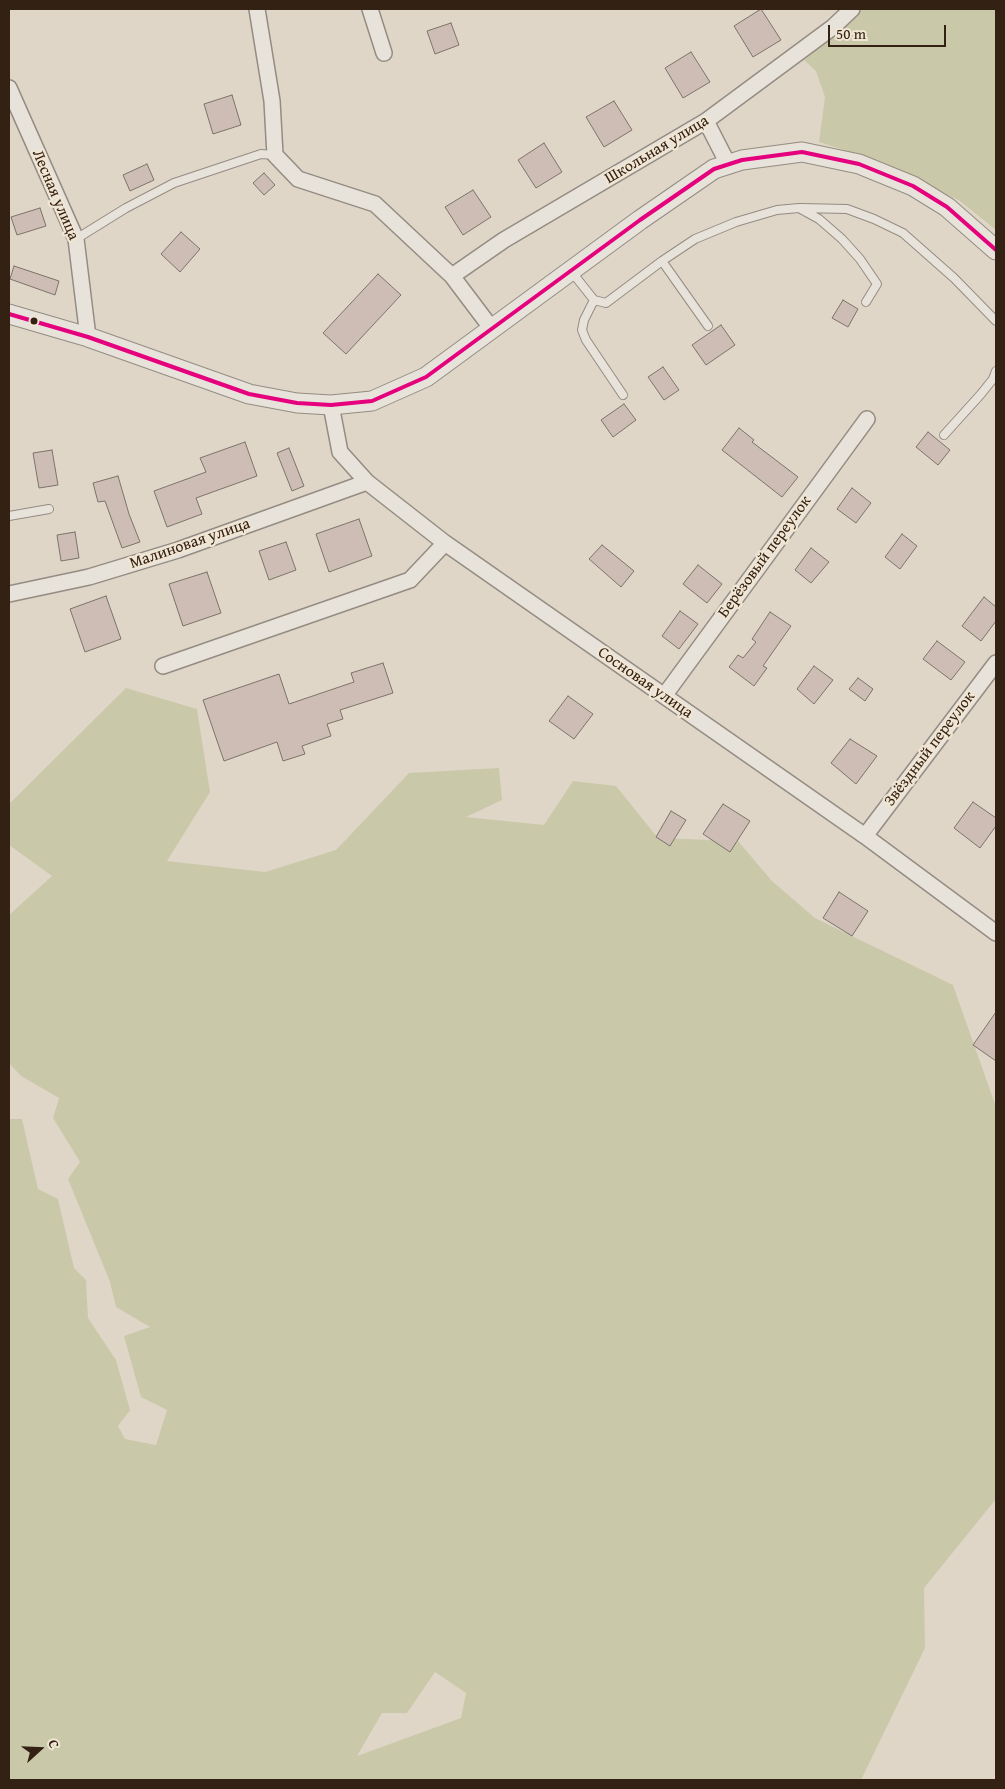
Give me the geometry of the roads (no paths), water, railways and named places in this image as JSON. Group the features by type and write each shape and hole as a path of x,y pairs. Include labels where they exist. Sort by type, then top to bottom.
{"street":[{"path":"257,9 272,101 275,155 298,179 375,204 452,276 492,329"},
{"path":"370,9 384,53"},
{"name":"Школьная улица","path":"452,276 504,240 706,121 833,27 852,9"},
{"name":"Лесная улица","path":"9,88 76,239 88,337"},
{"path":"706,121 728,164"},
{"path":"9,314 88,337 249,394 297,403 331,405 372,401 426,377 640,220 714,169 742,160 802,152 859,164 913,186 947,207 996,250"},
{"name":"Сосновая улица","path":"331,405 340,452 367,482 445,543 865,836 996,933"},
{"name":"Берёзовый переулок","path":"664,696 867,419"},
{"name":"Малиновая улица","path":"9,594 89,576 178,550 367,482"},
{"path":"163,666 410,580 445,543"},
{"name":"Звёздный переулок","path":"865,836 996,663"}],"lane":[{"path":"76,239 126,208 174,183 261,154 275,155"},
{"path":"571,271 594,300 606,303 695,239 736,222 777,210 799,208 847,209 874,219 903,234 954,278 996,321"},
{"path":"799,208 819,219 842,239 860,259 877,284 866,302"},
{"path":"662,261 708,326"},
{"path":"594,300 584,320 582,330 586,340 623,395"},
{"path":"944,435 981,394 993,379 996,371"},
{"path":"9,516 49,508"}]}
